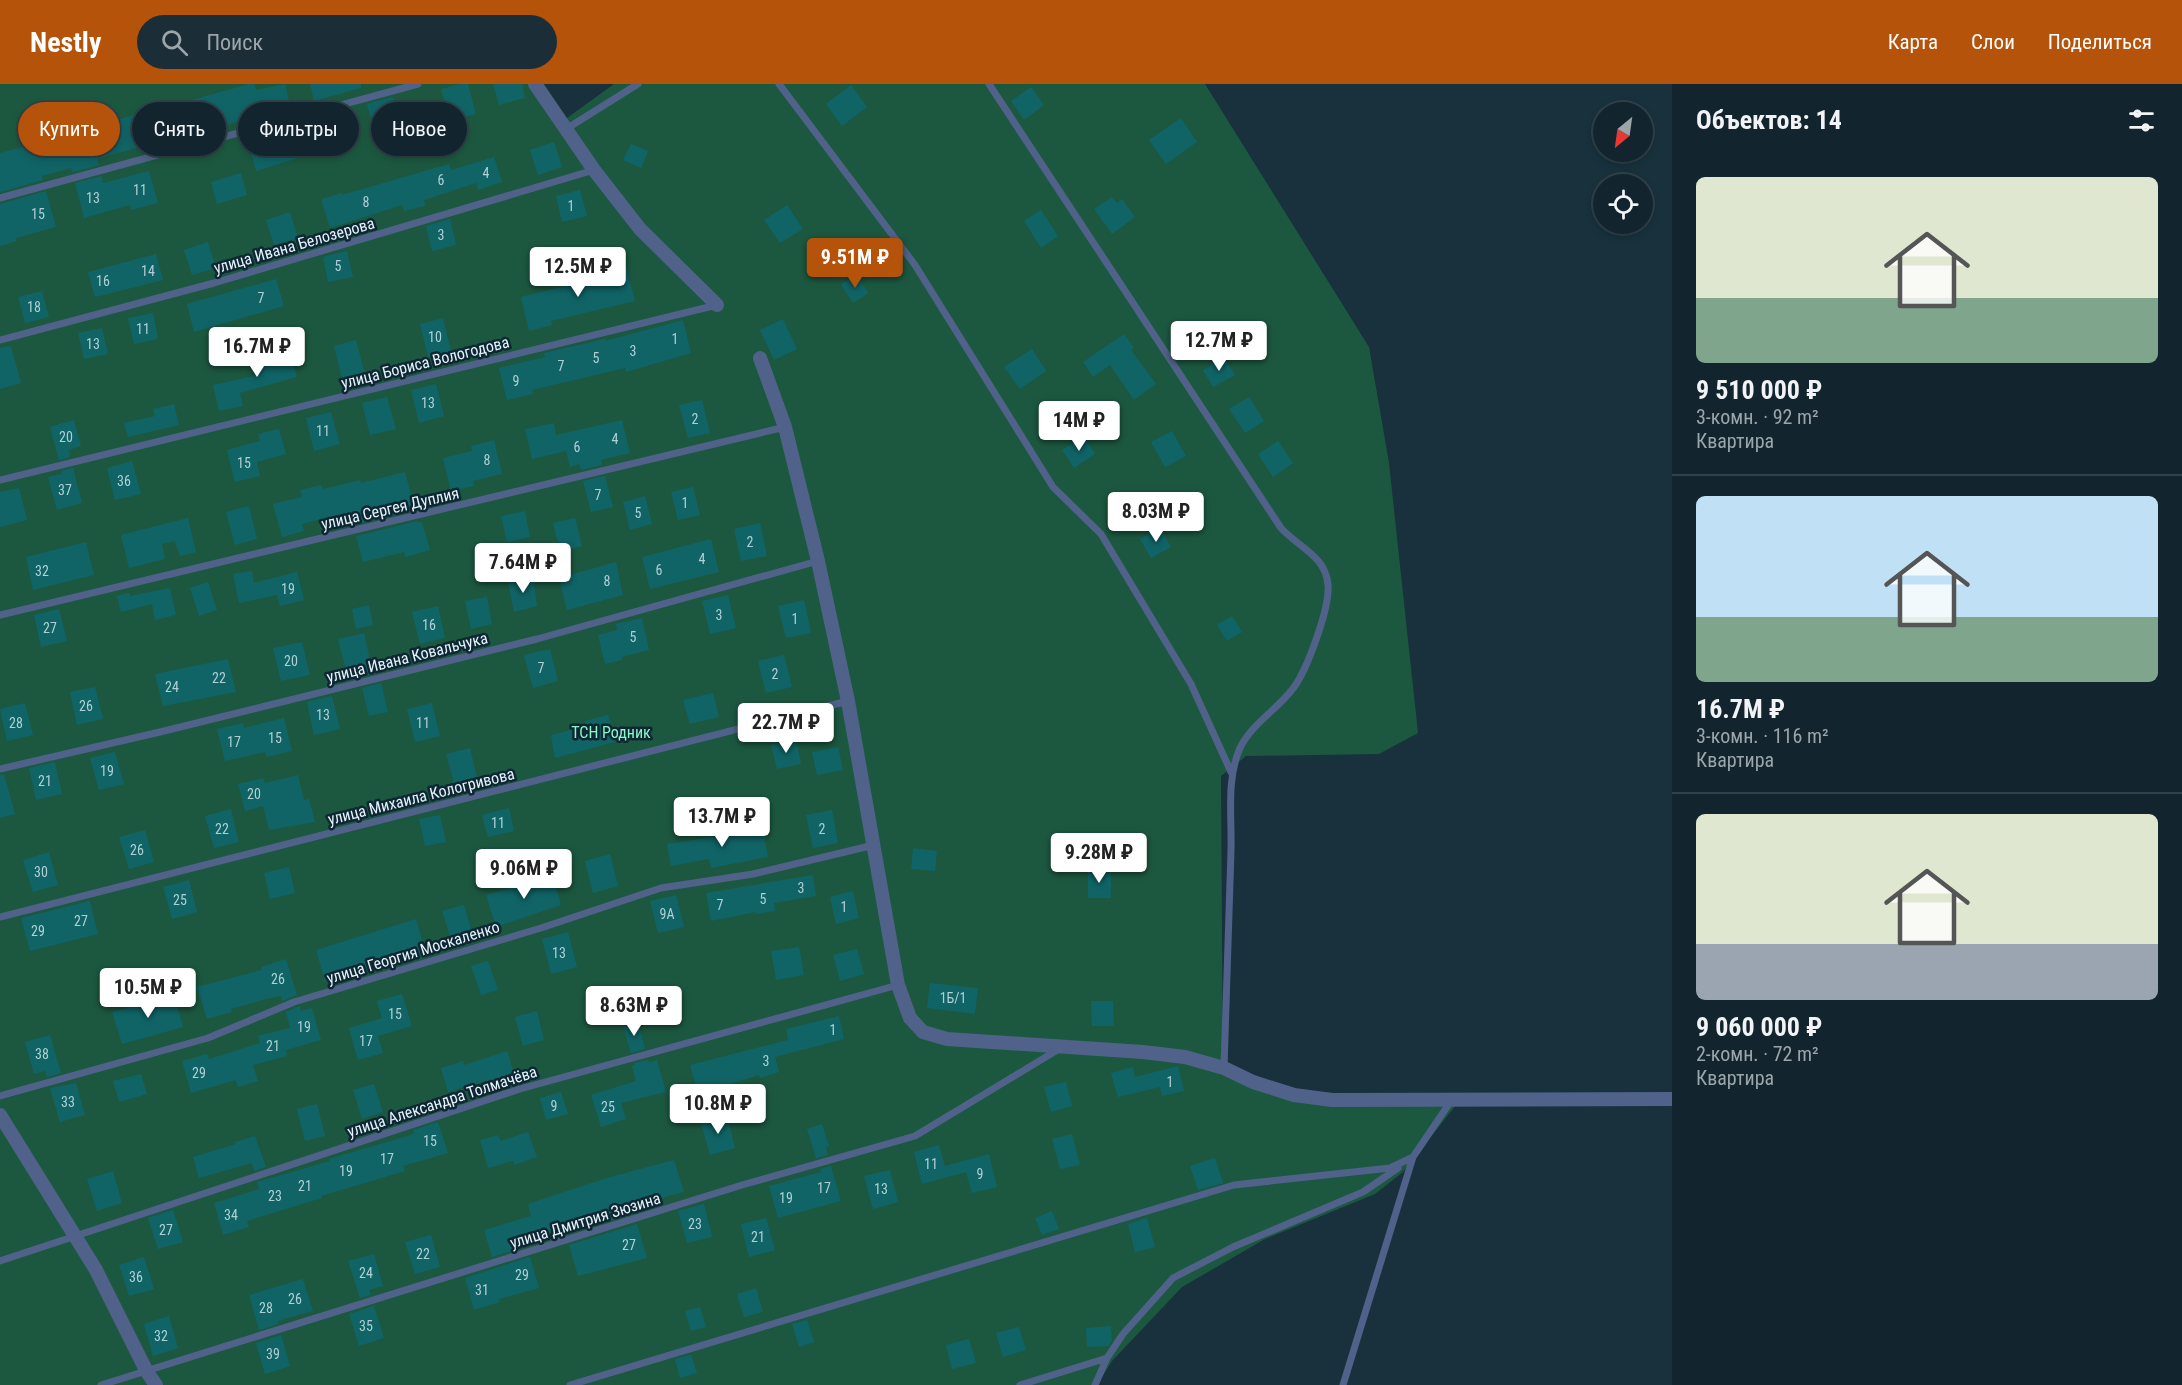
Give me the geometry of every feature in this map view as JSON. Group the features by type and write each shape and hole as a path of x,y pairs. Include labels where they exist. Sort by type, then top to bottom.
{"street":[{"path":"535,84 594,170 640,229 717,305"},
{"path":"760,358 785,427 818,561 848,701 898,985 910,1018 923,1032 947,1040 1143,1052 1185,1057 1224,1068 1253,1082 1294,1095 1332,1100 1672,1099"},
{"path":"0,1115 96,1269 147,1372 156,1385"}],"lane":[{"path":"0,198 418,84"},
{"path":"566,129 638,84"},
{"path":"779,84 915,266 1053,487 1101,534 1191,684 1231,772"},
{"path":"989,84 1281,528 1293,540 1311,551 1323,565 1328,585 1326,605 1305,671 1292,691 1257,725 1241,746 1231,772 1232,829 1224,1068"},
{"name":"улица Ивана Белозерова","path":"0,340 213,283 594,170"},
{"name":"улица Бориса Вологодова","path":"0,480 717,305"},
{"name":"улица Сергея Дуплия","path":"0,615 785,427"},
{"name":"улица Ивана Ковальчука","path":"0,769 537,639 818,561"},
{"name":"улица Михаила Кологривова","path":"0,917 848,701"},
{"name":"улица Георгия Москаленко","path":"0,1096 208,1038 294,1002 541,928 661,888 753,874 874,844"},
{"name":"улица Александра Толмачёва","path":"0,1261 520,1089 898,985"},
{"name":"улица Дмитрия Зюзина","path":"101,1385 731,1188 915,1136 1061,1048"},
{"path":"1343,1385 1413,1157 1453,1099"},
{"path":"1095,1385 1107,1358 1123,1334 1173,1278 1233,1246 1363,1192 1413,1157"},
{"path":"570,1385 1234,1185 1390,1168 1413,1157"},
{"path":"1020,1385 1107,1358"}],"green space":[{"name":"ТСН Родник","path":"0,84 544,84 567,118 614,84 1205,84 1369,347 1389,463 1418,733 1379,754 1246,756 1221,776 1223,1074 1320,1104 1456,1105 1403,1172 1375,1194 1265,1239 1182,1287 1112,1361 1097,1385 0,1385"}],"building":[{"path":"249,84 254,84 256,90 285,84 289,102 238,102 238,121 226,125 226,102 185,102"},
{"path":"310,84 361,84 361,88 314,101"},
{"path":"468,84 476,114 467,116 467,102 445,102 441,89"},
{"path":"493,84 522,84 525,98 499,105"},
{"path":"851,85 867,107 842,126 826,104"},
{"path":"1031,87 1044,105 1024,120 1011,101"},
{"path":"393,97 394,102 374,102"},
{"path":"371,103 371,118 367,104"},
{"path":"132,116 132,149 120,152 120,119"},
{"path":"1181,118 1197,142 1166,164 1149,140"},
{"path":"554,142 562,167 538,175 530,150"},
{"path":"631,144 648,151 641,168 623,160"},
{"path":"18,148 18,156 108,156 97,159 99,165 72,172 71,168 42,176 43,180 0,192 0,153"},
{"path":"252,156 305,156 256,171"},
{"path":"494,157 502,182 478,190 476,183 424,200 425,206 404,211 402,205 330,228 321,199 449,164 451,170"},
{"path":"149,171 158,203 131,210 130,205 84,218 75,183 102,176 103,183"},
{"path":"241,173 247,195 217,204 211,182"},
{"path":"580,190 587,216 562,222 556,196"},
{"path":"46,191 56,227 16,238 17,241 0,246 0,204"},
{"path":"1112,197 1117,203 1122,199 1135,217 1112,234 1094,209"},
{"path":"787,205 803,229 780,243 764,220"},
{"path":"1041,210 1058,236 1041,248 1024,221"},
{"path":"290,212 298,238 274,245 266,220"},
{"path":"450,219 456,245 432,251 426,226"},
{"path":"208,242 216,268 192,275 184,250"},
{"path":"347,251 353,277 328,282 323,257"},
{"path":"156,254 163,280 95,297 88,272"},
{"path":"626,267 635,301 551,321 552,325 529,331 521,297 565,286 564,282"},
{"path":"857,275 868,293 853,303 841,284"},
{"path":"276,279 284,306 194,332 187,304"},
{"path":"42,291 49,317 25,323 18,297"},
{"path":"153,313 158,339 134,344 128,318"},
{"path":"443,318 451,351 428,357 420,324"},
{"path":"783,319 797,349 774,360 760,330"},
{"path":"683,320 691,353 626,372 625,368 532,390 533,394 507,400 499,368 545,357 544,353 605,339 605,341"},
{"path":"102,328 108,354 84,359 78,333"},
{"path":"1124,334 1134,348 1131,350 1156,384 1134,400 1110,365 1093,377 1083,362"},
{"path":"356,340 365,374 342,379 334,346"},
{"path":"11,346 21,383 0,389 0,348"},
{"path":"289,346 297,377 240,393 243,406 219,411 213,385 258,375 253,356"},
{"path":"1032,349 1046,371 1020,389 1004,367"},
{"path":"1224,357 1235,375 1213,387 1203,370"},
{"path":"436,384 444,416 419,423 411,390"},
{"path":"387,397 396,429 370,435 362,403"},
{"path":"1249,397 1264,421 1245,433 1229,409"},
{"path":"702,400 710,433 688,438 679,405"},
{"path":"174,404 179,425 128,437 124,423 155,416 153,409"},
{"path":"331,412 340,444 314,451 306,418"},
{"path":"74,420 81,446 69,450 70,457 59,460 50,427"},
{"path":"622,420 630,453 601,460 602,465 581,470 579,464 570,467 566,451 532,459 525,429 554,423 556,435"},
{"path":"279,429 286,454 257,462 260,476 235,482 227,450 260,441 258,434"},
{"path":"1172,431 1186,456 1165,467 1151,442"},
{"path":"1084,436 1095,454 1074,468 1062,450"},
{"path":"494,440 502,474 473,481 474,486 451,491 443,458 472,451 471,446"},
{"path":"1278,441 1293,463 1273,477 1258,454"},
{"path":"132,461 141,494 115,500 107,468"},
{"path":"73,468 82,503 57,510 48,477 62,474 61,471"},
{"path":"405,472 415,510 353,525 351,517 346,519 345,513 302,524 304,531 282,537 273,504 302,497 300,490 321,485 323,489 360,480 361,483"},
{"path":"605,476 613,507 591,512 583,481"},
{"path":"693,487 700,515 678,520 671,492"},
{"path":"19,488 27,520 0,527 0,492"},
{"path":"645,496 652,524 630,530 623,502"},
{"path":"249,506 257,539 235,545 226,512"},
{"path":"525,511 530,537 507,542 501,516"},
{"path":"188,518 196,552 180,556 175,541 162,544 165,559 129,568 121,535"},
{"path":"575,518 582,546 560,551 553,523"},
{"path":"418,521 418,523 422,522 430,550 406,557 404,552 363,562 356,536"},
{"path":"760,523 767,556 741,561 734,529"},
{"path":"1160,528 1171,547 1151,558 1140,539"},
{"path":"711,539 719,572 650,589 642,557"},
{"path":"86,542 94,575 33,590 26,557"},
{"path":"616,562 623,595 567,610 559,578"},
{"path":"252,571 254,583 297,572 304,600 280,606 277,595 239,603 233,574"},
{"path":"533,576 537,606 514,612 508,582"},
{"path":"208,582 217,610 199,616 190,588"},
{"path":"170,588 176,615 155,620 152,604 121,612 117,596 129,593 130,596"},
{"path":"728,595 736,628 710,634 702,601"},
{"path":"487,597 492,624 471,629 465,601"},
{"path":"804,600 811,633 786,638 778,606"},
{"path":"369,605 373,625 356,629 352,609"},
{"path":"438,606 445,638 420,644 412,612"},
{"path":"59,609 67,641 41,647 34,615"},
{"path":"1232,616 1242,632 1227,641 1217,625"},
{"path":"642,618 649,650 605,664 598,635 617,630 616,624"},
{"path":"364,633 373,674 359,677 357,669 346,671 338,639"},
{"path":"302,642 310,675 281,681 273,648"},
{"path":"550,649 558,681 533,688 524,655"},
{"path":"784,655 792,687 766,693 758,661"},
{"path":"228,659 236,692 163,706 155,674"},
{"path":"381,683 388,712 369,716 362,688"},
{"path":"95,687 103,719 77,725 70,692"},
{"path":"713,693 719,717 690,724 683,700"},
{"path":"332,696 340,729 314,735 307,702"},
{"path":"25,703 33,735 7,741 0,709"},
{"path":"432,703 440,736 415,742 407,709"},
{"path":"608,715 615,742 555,758 551,735 586,726 585,721"},
{"path":"284,718 292,751 266,757 265,752 225,761 217,729 243,723 244,728"},
{"path":"796,740 801,764 777,769 771,745"},
{"path":"838,747 843,770 817,775 812,752"},
{"path":"470,748 477,777 454,783 446,754"},
{"path":"115,752 124,784 99,790 90,758"},
{"path":"55,762 62,794 36,800 29,768"},
{"path":"4,774 15,814 0,818 0,775"},
{"path":"298,775 304,800 309,799 315,822 269,830 263,806 245,811 238,784 263,778 265,783"},
{"path":"509,808 514,831 488,837 482,815"},
{"path":"231,809 239,842 214,848 205,816"},
{"path":"832,810 838,843 813,848 806,815"},
{"path":"440,815 446,842 425,846 419,819"},
{"path":"762,824 768,857 711,868 709,859 671,866 667,844 737,833 736,829"},
{"path":"145,830 154,862 129,869 119,837"},
{"path":"913,848 937,851 935,871 911,869"},
{"path":"49,852 58,885 33,892 23,860"},
{"path":"610,854 618,886 593,893 585,861"},
{"path":"289,867 295,893 270,899 264,873"},
{"path":"1088,869 1111,870 1111,898 1088,898"},
{"path":"552,873 561,905 496,927 486,895"},
{"path":"813,875 816,896 774,903 775,911 756,914 755,912 711,921 706,893"},
{"path":"189,880 197,912 172,919 163,887"},
{"path":"853,891 859,918 836,924 830,897"},
{"path":"676,895 684,927 658,933 650,901"},
{"path":"90,901 98,934 30,951 21,918"},
{"path":"464,905 472,932 451,939 442,911"},
{"path":"416,919 425,951 325,982 316,950"},
{"path":"568,932 577,967 551,974 542,939"},
{"path":"799,947 804,975 776,980 771,951"},
{"path":"857,949 864,974 840,981 833,955"},
{"path":"286,959 297,995 282,1001 281,996 270,998 231,1009 232,1012 207,1019 197,987 262,970 261,967"},
{"path":"488,961 498,990 481,995 471,966"},
{"path":"930,983 978,988 975,1014 927,1008"},
{"path":"402,994 412,1026 378,1036 383,1053 358,1060 349,1028 382,1018 377,1001"},
{"path":"174,995 183,1027 122,1044 112,1012"},
{"path":"1091,1001 1113,1001 1114,1026 1092,1026"},
{"path":"300,1006 301,1011 312,1008 321,1040 286,1050 287,1056 253,1065 258,1081 238,1087 236,1080 191,1093 182,1061 207,1054 209,1059 260,1043 258,1036 290,1028 286,1012"},
{"path":"537,1011 544,1040 523,1046 515,1017"},
{"path":"839,1016 844,1039 775,1057 779,1072 760,1078 759,1075 698,1094 690,1065 788,1040 786,1029"},
{"path":"638,1022 645,1049 631,1053 623,1026"},
{"path":"50,1035 61,1073 47,1077 45,1071 34,1074 25,1042"},
{"path":"507,1051 515,1076 490,1083 489,1080 448,1092 441,1068 463,1061 464,1065"},
{"path":"648,1060 649,1062 657,1060 666,1092 621,1103 626,1119 601,1127 591,1095 636,1081 632,1066 635,1065 634,1063"},
{"path":"1178,1066 1184,1091 1162,1096 1160,1087 1118,1097 1111,1073 1133,1067 1135,1077"},
{"path":"141,1074 147,1094 119,1102 113,1081"},
{"path":"1066,1082 1072,1106 1051,1112 1044,1087"},
{"path":"76,1083 85,1115 60,1122 50,1088"},
{"path":"374,1084 383,1112 362,1119 353,1090"},
{"path":"561,1092 568,1114 546,1120 540,1098"},
{"path":"317,1104 325,1136 305,1141 297,1109"},
{"path":"727,1116 735,1148 710,1155 701,1123"},
{"path":"438,1122 448,1153 403,1166 405,1171 247,1221 249,1227 223,1235 214,1203 259,1189 257,1182 414,1134 413,1130"},
{"path":"822,1124 829,1146 826,1147 828,1155 816,1158 807,1129"},
{"path":"528,1132 537,1157 514,1165 513,1161 488,1168 480,1140 498,1135 500,1141"},
{"path":"1072,1134 1080,1165 1060,1169 1052,1139"},
{"path":"255,1136 266,1167 254,1171 252,1163 199,1178 193,1157"},
{"path":"939,1145 945,1166 989,1154 997,1187 972,1193 966,1172 922,1184 914,1152"},
{"path":"1215,1158 1223,1183 1198,1190 1190,1166"},
{"path":"674,1160 684,1192 631,1206 634,1213 566,1234 564,1228 525,1239 527,1246 492,1257 484,1230 531,1216 528,1204 607,1178"},
{"path":"831,1166 841,1201 778,1218 769,1186 821,1172 820,1169"},
{"path":"890,1170 898,1202 873,1209 864,1176"},
{"path":"113,1171 122,1203 97,1211 87,1179"},
{"path":"704,1204 712,1237 687,1243 678,1211"},
{"path":"173,1210 183,1242 158,1249 148,1218"},
{"path":"1052,1211 1059,1229 1042,1235 1035,1218"},
{"path":"766,1218 775,1250 749,1257 741,1224"},
{"path":"1147,1218 1155,1247 1135,1252 1128,1224"},
{"path":"637,1224 647,1258 578,1276 569,1245"},
{"path":"431,1235 440,1267 415,1274 405,1242"},
{"path":"374,1254 383,1286 369,1290 371,1295 360,1298 348,1261"},
{"path":"144,1257 154,1289 129,1296 119,1265"},
{"path":"530,1257 539,1288 499,1299 500,1302 474,1310 465,1278"},
{"path":"303,1279 313,1311 284,1319 277,1322 278,1324 259,1330 249,1295"},
{"path":"756,1288 763,1312 744,1317 737,1294"},
{"path":"374,1306 384,1338 359,1346 349,1314"},
{"path":"700,1307 706,1327 691,1331 685,1311"},
{"path":"169,1316 178,1348 153,1356 144,1324"},
{"path":"807,1320 814,1342 799,1347 792,1324"},
{"path":"1111,1326 1112,1341 1109,1346 1087,1347 1086,1328"},
{"path":"1019,1327 1026,1350 1003,1357 996,1333"},
{"path":"281,1335 290,1366 265,1374 256,1343"},
{"path":"969,1339 976,1363 952,1369 946,1345"},
{"path":"691,1355 697,1373 680,1378 675,1359"}]}
